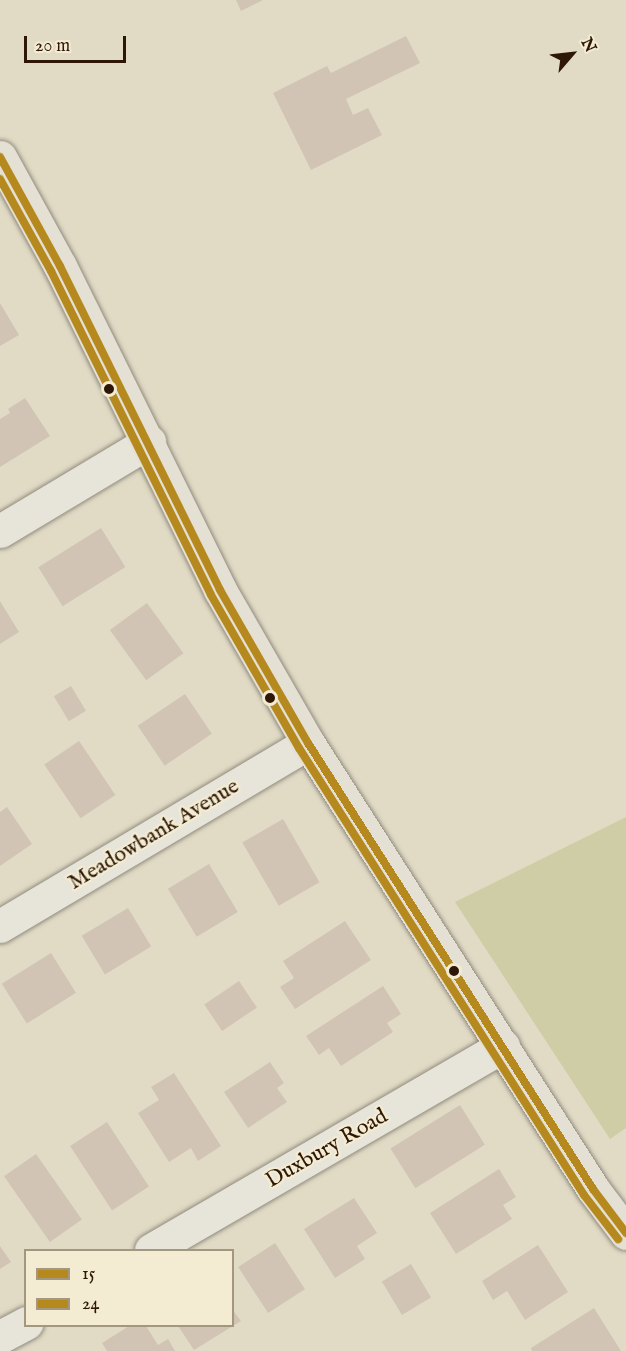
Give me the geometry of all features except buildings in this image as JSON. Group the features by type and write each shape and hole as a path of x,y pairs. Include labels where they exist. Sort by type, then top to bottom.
{"main road":[{"path":"0,157 39,224 149,442 220,590 308,743 406,902 503,1046 593,1190 626,1233"}],"street":[{"path":"0,531 149,442"},
{"name":"Meadowbank Avenue","path":"0,926 308,743"},
{"name":"Duxbury Road","path":"154,1249 503,1046"},
{"path":"0,1337 24,1324"}],"green space":[{"path":"626,817 626,1128 610,1139 455,902"}],"transit line":[{"name":"15","path":"0,157 60,266 220,590 308,743 593,1189 626,1233"},
{"name":"24","path":"0,179 51,271 211,595 299,748 584,1195 618,1239"}]}
